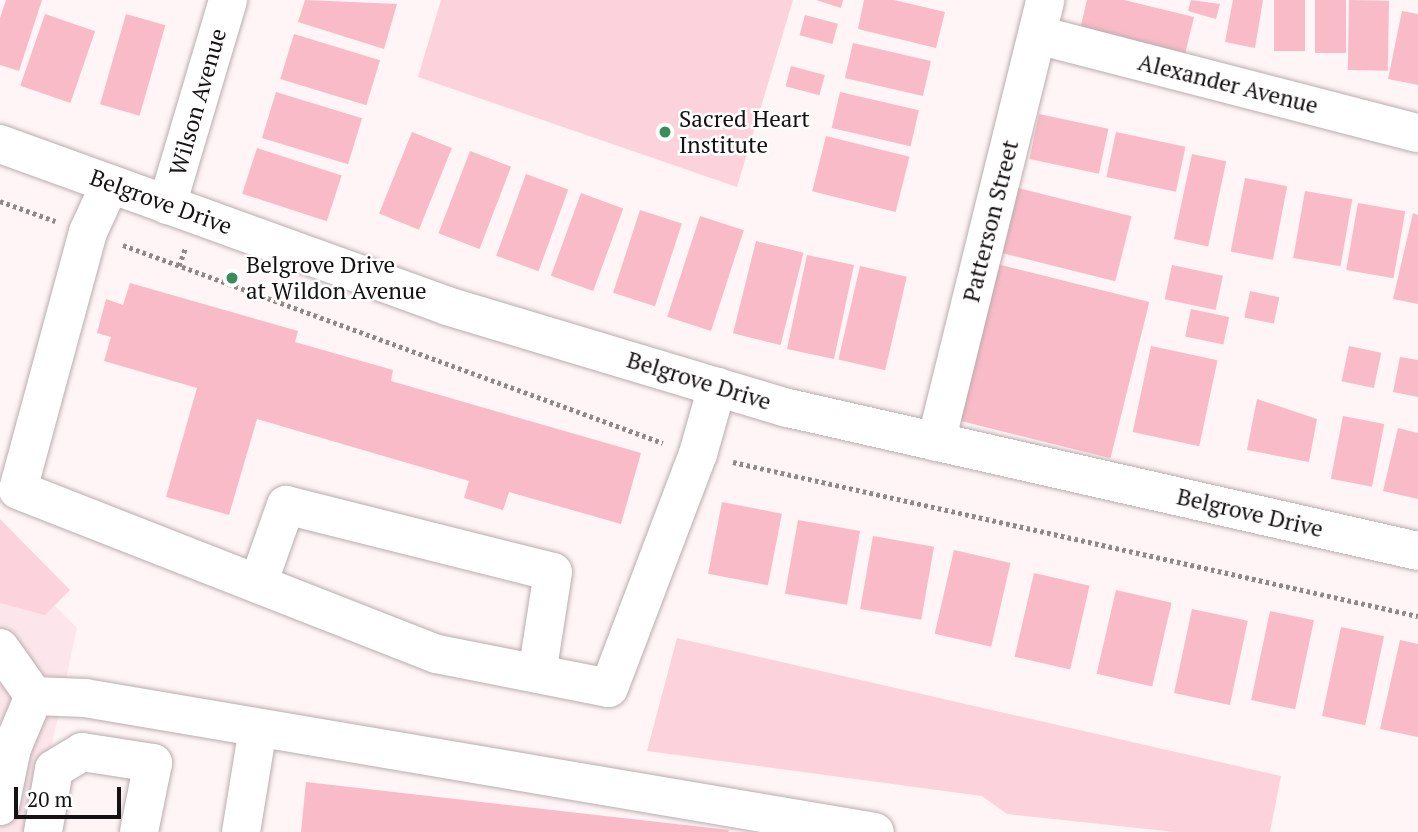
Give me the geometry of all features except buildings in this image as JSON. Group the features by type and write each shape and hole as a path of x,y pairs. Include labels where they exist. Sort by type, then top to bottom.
{"street":[{"name":"Wilson Avenue","path":"167,205 228,0"},
{"name":"Alexander Avenue","path":"1041,17 1418,133"},
{"name":"Patterson Street","path":"936,442 1041,17"},
{"name":"Belgrove Drive","path":"0,144 447,306 717,387 936,442 1418,551"},
{"path":"110,184 88,232 18,490 437,654 609,688 698,454 717,387"},
{"path":"258,584 286,505 553,572 537,674"},
{"path":"0,648 34,696"},
{"path":"34,696 85,698 875,832"},
{"path":"0,807 12,748 34,696"},
{"path":"139,832 163,712"},
{"path":"241,832 258,728"},
{"path":"43,832 54,769 82,752 153,763"}],"shaded area":[{"name":"Sacred Heart Institute","path":"441,0 793,0 737,187 418,77"},
{"path":"0,519 70,590 45,615 0,603"},
{"path":"0,568 26,576 77,628 33,832 0,832"},
{"path":"677,638 1281,776 1270,832 1175,832 1007,814 982,796 647,751"}],"place":[{"name":"Sacred Heart Institute","path":"665,132"},
{"name":"Belgrove Drive at Wildon Avenue","path":"232,278"}]}
